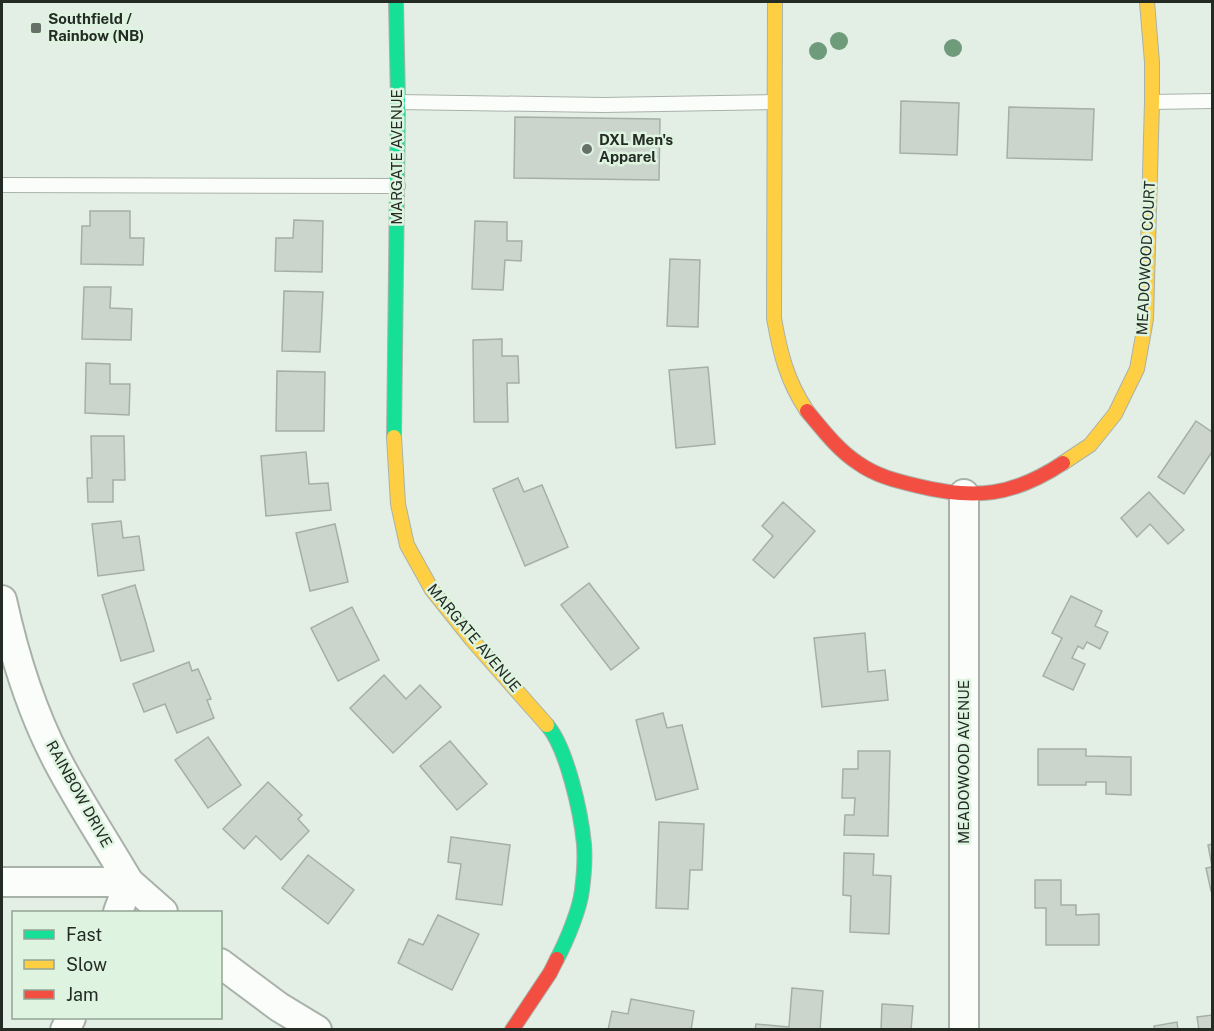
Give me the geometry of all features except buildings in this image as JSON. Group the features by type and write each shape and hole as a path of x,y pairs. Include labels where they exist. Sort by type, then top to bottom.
{"street":[{"name":"MARGATE AVENUE","path":"396,2 398,186 394,445 398,504 407,545 432,590 472,640 553,732 571,775 584,844 582,892 564,945 550,973 512,1029"},
{"name":"MEADOWOOD COURT","path":"775,2 774,318 781,358 794,389 822,431 859,464 891,480 964,494 988,494 1018,487 1051,471 1090,445 1115,414 1137,369 1146,319 1152,102 1152,62 1147,2"},
{"name":"MEADOWOOD AVENUE","path":"964,494 964,1029"},
{"name":"RAINBOW DRIVE","path":"2,600 10,636 29,695 56,758 129,882 162,911"},
{"path":"2,882 129,882 118,911"},
{"path":"222,964 279,1007 316,1029"}],"lane":[{"path":"1152,102 1212,101"},
{"path":"398,102 603,105 774,102"},
{"path":"2,185 398,186"}],"traffic: fast":[{"path":"394,437 398,102 396,2"},
{"path":"547,725 567,765 580,816 584,849 581,898 557,959"}],"traffic: slow":[{"path":"775,2 774,318 785,366 794,389 807,411"},
{"path":"1063,463 1090,445 1115,414 1137,369 1146,319 1152,102 1152,62 1147,2"},
{"path":"394,437 398,504 407,545 432,590 472,640 547,725"}],"traffic: jam":[{"path":"807,411 837,446 865,468 879,475 918,486 958,493 993,492 1027,482 1063,463"},
{"path":"512,1030 557,959"}],"place":[{"name":"Southfield / Rainbow (NB)","path":"36,28"},
{"name":"DXL Men's Apparel","path":"587,149"}]}
